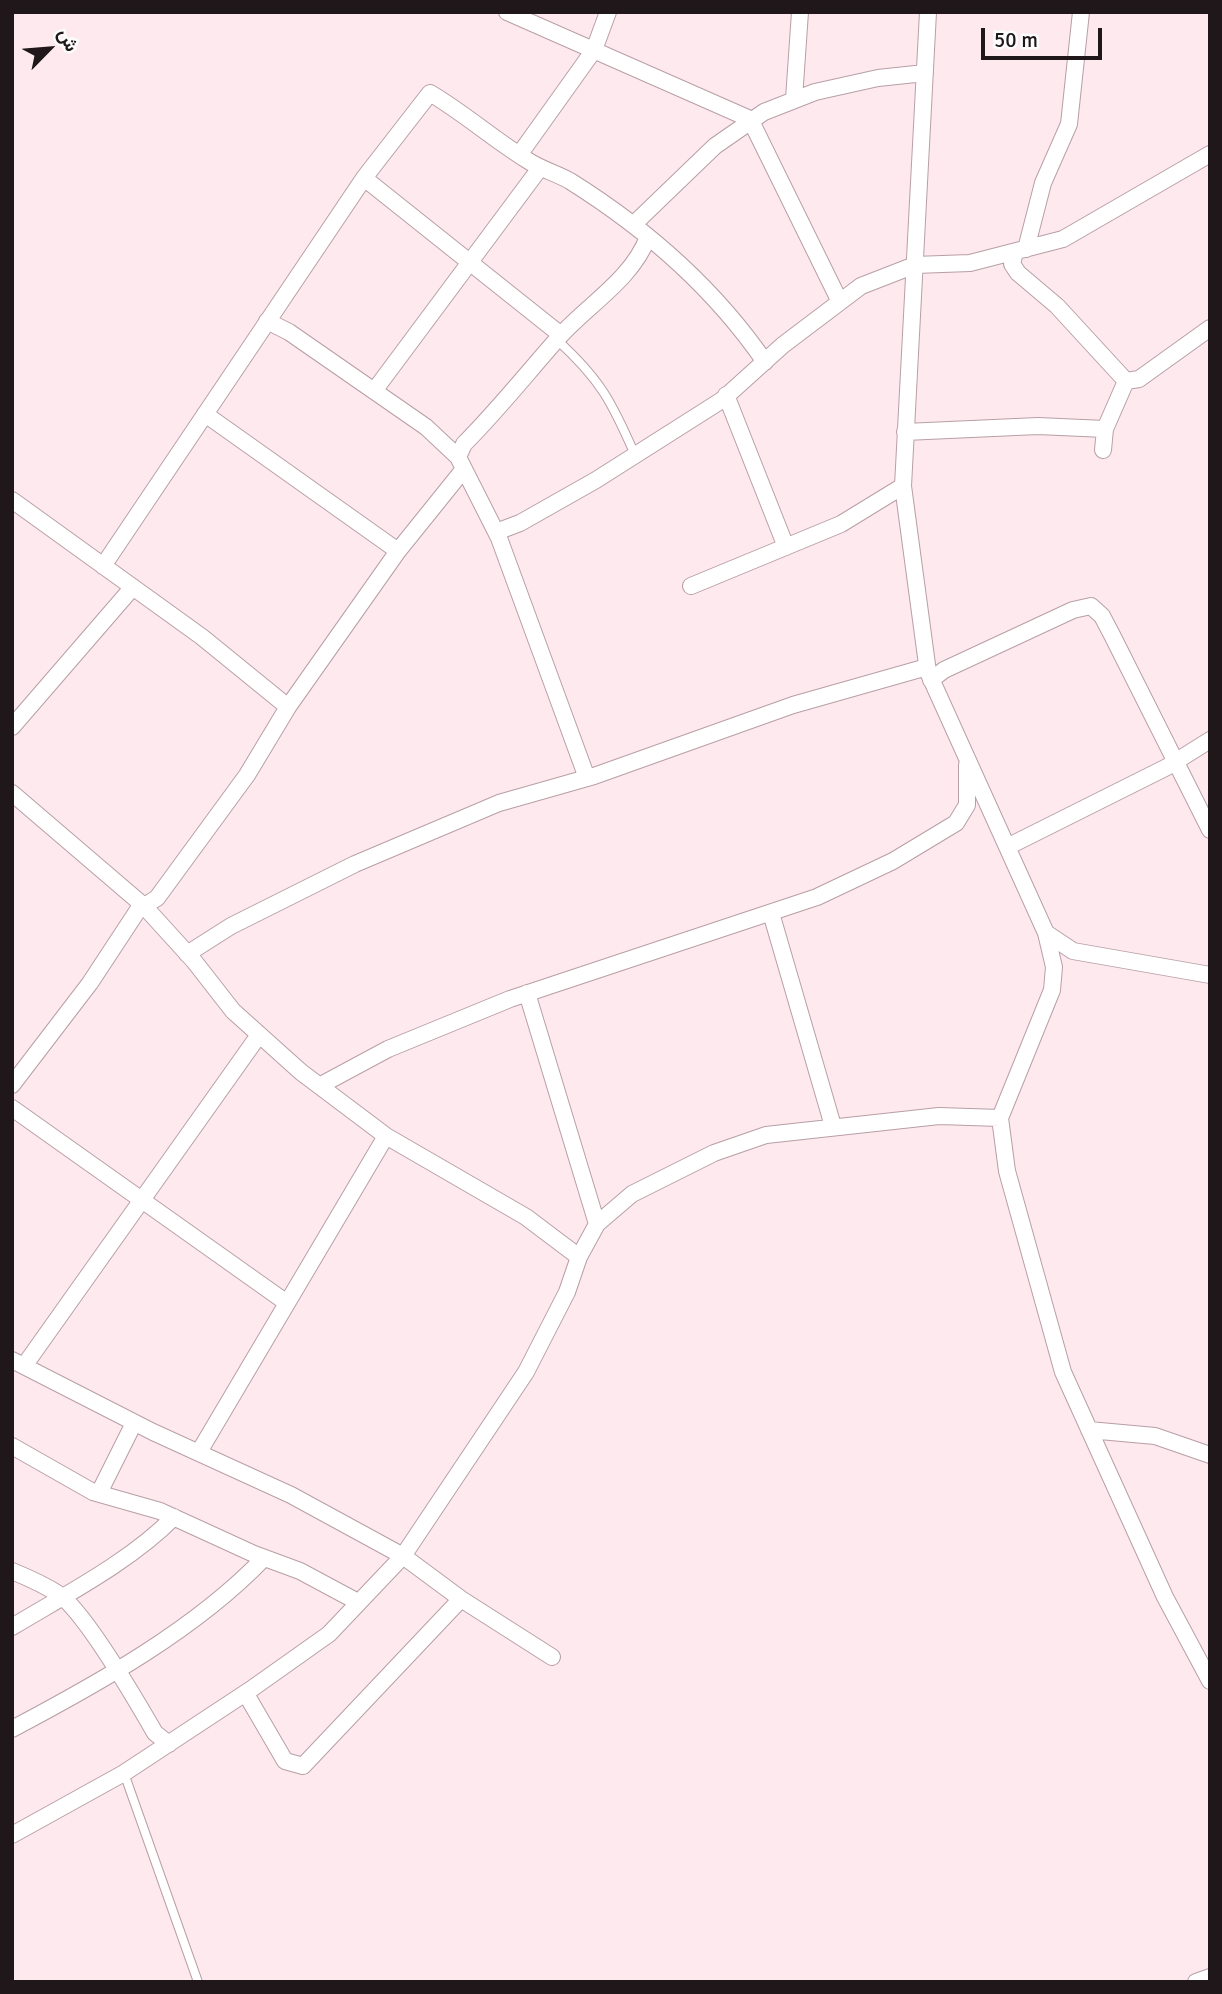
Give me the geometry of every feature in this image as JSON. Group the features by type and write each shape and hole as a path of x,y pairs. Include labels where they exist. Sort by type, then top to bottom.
{"street":[{"path":"507,12 750,119 839,302"},
{"path":"519,155 594,50 608,12"},
{"path":"794,99 800,12"},
{"path":"928,12 903,486 929,673 1046,933 1054,967 1052,990 1000,1118 1007,1171 1059,1359 1165,1597 1210,1681"},
{"path":"1081,12 1069,124 1043,183 1020,250 1012,264 1018,273 1057,306 1126,381"},
{"path":"634,224 715,146 750,119 794,99 878,78 925,74"},
{"path":"103,566 364,178 430,93 519,155 568,180 609,211 634,224 704,286 744,331 765,362"},
{"path":"496,532 549,507 726,395 839,302 875,279 915,265 970,263 1063,239 1210,154"},
{"path":"374,391 540,168"},
{"path":"364,178 559,337"},
{"path":"12,1085 144,906 157,898 247,775 288,706 461,463 464,444 559,337 613,286 643,249 648,237"},
{"path":"267,321 289,332 426,427 461,463 496,532 587,778"},
{"path":"1126,381 1139,379 1210,328"},
{"path":"1103,450 1105,429 1126,381"},
{"path":"726,395 786,547"},
{"path":"205,414 398,551"},
{"path":"905,432 1038,426 1105,429"},
{"path":"691,586 841,524 903,486"},
{"path":"12,500 288,706"},
{"path":"12,727 132,587"},
{"path":"187,954 231,926 406,841 499,803 587,778 793,705 944,670 1073,610 1091,606 1102,616 1210,830"},
{"path":"1007,847 1176,762 1210,740"},
{"path":"321,1085 388,1049 527,993 817,897 893,861 956,823 967,805 968,760"},
{"path":"12,793 144,906 233,1011 301,1072 386,1136 526,1217 579,1257"},
{"path":"771,913 833,1126"},
{"path":"1046,933 1073,951 1103,954 1210,975"},
{"path":"527,993 597,1224"},
{"path":"259,1035 142,1200 18,1363 134,1423 291,1495 403,1556 461,1599 552,1657"},
{"path":"12,1108 287,1303"},
{"path":"12,1835 124,1773 246,1693 329,1634 356,1601 403,1556 526,1372 567,1293 579,1257 597,1224 632,1195 714,1153 766,1136 833,1126 939,1116 1000,1118"},
{"path":"199,1452 386,1136"},
{"path":"99,1493 134,1423"},
{"path":"1089,1430 1155,1436 1210,1455"},
{"path":"12,1446 99,1493 174,1517 264,1558 300,1571 356,1601"},
{"path":"12,1627 159,1532 174,1517"},
{"path":"12,1729 114,1669 230,1593 264,1558"},
{"path":"12,1571 37,1581 62,1597 155,1732 169,1744"},
{"path":"246,1693 285,1761 303,1766 461,1599"},
{"path":"1196,1982 1210,1977"}],"lane":[{"path":"559,337 590,370 615,408 635,455"},
{"path":"124,1773 198,1982"}]}
